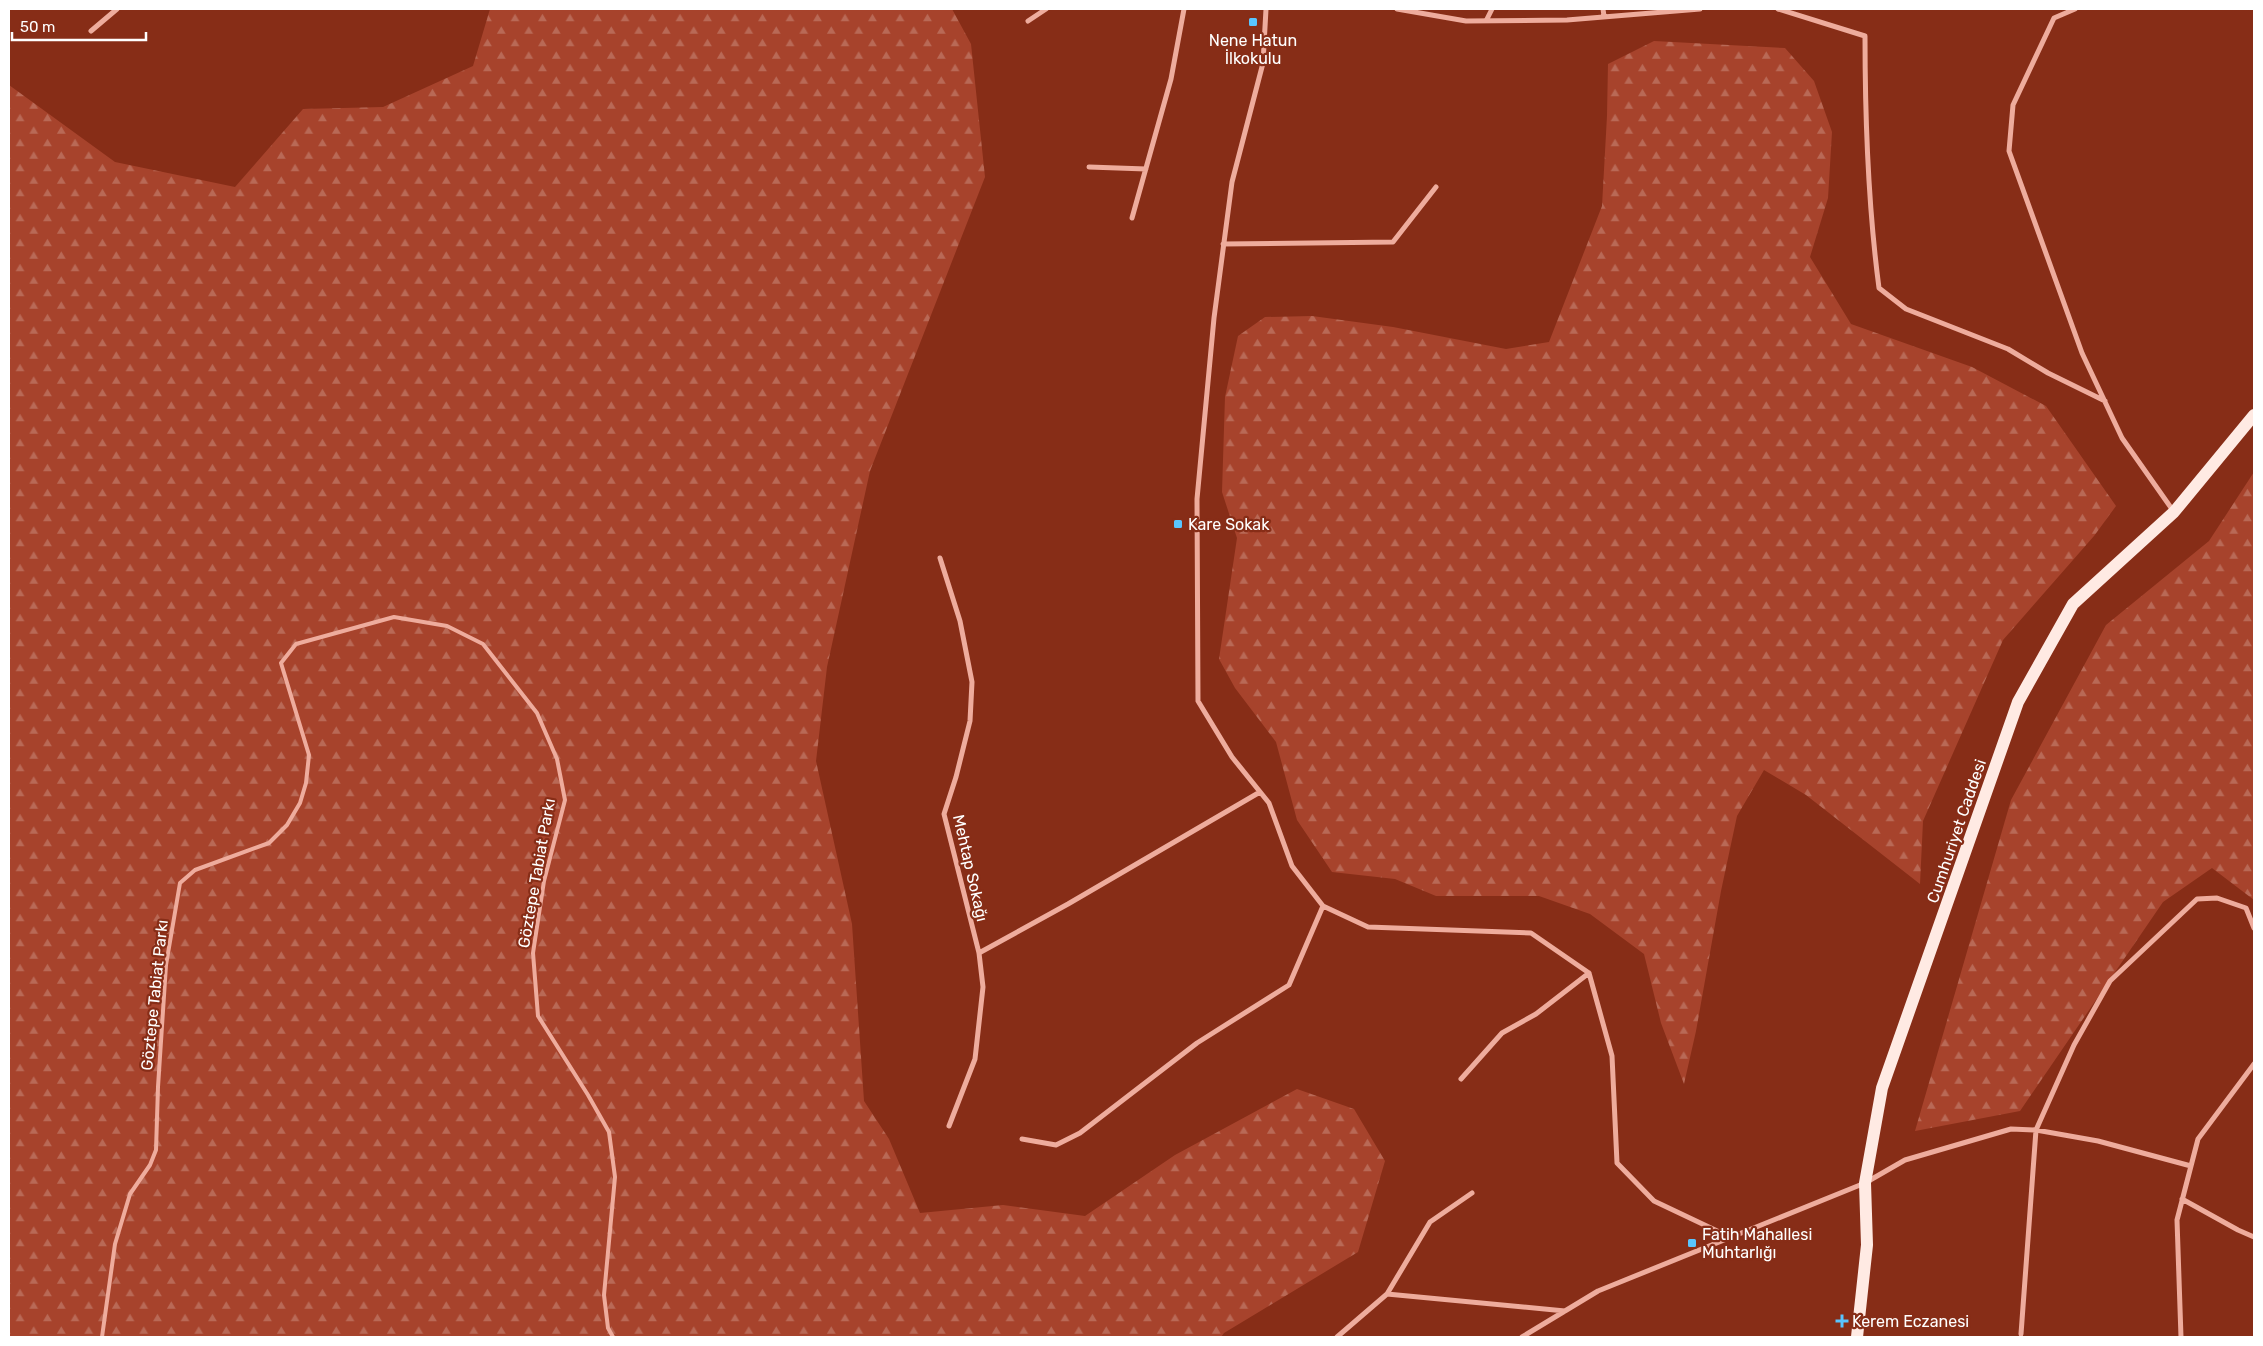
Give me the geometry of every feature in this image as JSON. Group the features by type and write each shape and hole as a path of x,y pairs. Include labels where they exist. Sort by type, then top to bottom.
{"main road":[{"name":"Cumhuriyet Caddesi","path":"1857,1337 1867,1245 1865,1183 1882,1088 2018,702 2073,604 2174,512 2254,415"}],"street":[{"path":"91,31 117,9"},
{"path":"1028,21 1046,9"},
{"path":"1132,218 1170,79 1184,9"},
{"path":"1266,9 1263,63 1232,182 1214,318 1197,499 1198,701 1232,757 1269,803 1292,866 1323,906 1368,927 1531,933 1589,973 1612,1056 1617,1163 1654,1202 1732,1238"},
{"path":"1397,9 1466,21 1567,20 1700,9"},
{"path":"1486,21 1492,9"},
{"path":"1603,9 1604,16"},
{"path":"1778,9 1865,36 1865,107 1872,236 1879,288 1906,308 2008,349 2048,373 2104,401"},
{"path":"2056,9 2054,18 2013,105 2008,151 2082,353 2104,401 2122,438 2174,512"},
{"path":"2054,18 2075,9"},
{"path":"1089,167 1146,169"},
{"path":"1224,244 1393,242 1436,187"},
{"name":"Mehtap Sokağı","path":"940,558 960,622 972,682 970,721 956,778 944,814 979,952 983,987 975,1060 950,1126"},
{"path":"979,952 1068,904 1260,792"},
{"path":"2021,1334 2036,1130 2074,1045 2110,981 2197,899 2217,898 2246,908 2254,928"},
{"path":"1022,1139 1056,1145 1080,1133 1197,1043 1289,985 1323,906"},
{"path":"1461,1079 1502,1033 1536,1014 1589,973"},
{"path":"2181,1337 2177,1220 2182,1199 2198,1140 2254,1064"},
{"path":"1522,1337 1598,1291 1865,1183 1905,1160 2011,1130 2036,1130 2098,1141 2191,1166"},
{"path":"1337,1337 1387,1294 1430,1222 1472,1193"},
{"path":"2182,1199 2238,1230 2254,1236"},
{"path":"1387,1294 1565,1311"}],"lane":[{"name":"Göztepe Tabiat Parkı","path":"102,1337 115,1244 130,1194 150,1166 156,1150 166,965 180,883 195,870 269,843 287,825 300,803 309,755 281,663 296,644 394,617 453,628 484,644 537,713 557,759 565,800 544,881 533,953 538,1016 609,1132 615,1177 604,1295 608,1328 613,1337"}],"green space":[{"path":"490,9 952,9 971,44 985,177 870,471 827,667 816,761 852,924 864,1101 889,1139 920,1213 1003,1205 1085,1216 1175,1155 1297,1089 1354,1109 1385,1161 1358,1252 1224,1333 1221,1337 9,1337 9,85 115,162 235,187 303,109 383,107 473,66"},
{"path":"1654,41 1785,48 1814,81 1832,132 1828,198 1810,257 1851,324 1972,367 2046,406 2116,506 2094,536 2003,640 1923,821 1920,884 1806,795 1764,770 1737,816 1684,1084 1661,1023 1644,954 1590,914 1539,896 1436,896 1395,879 1332,872 1297,820 1276,742 1235,688 1219,659 1237,538 1222,492 1225,397 1238,336 1265,317 1312,316 1393,327 1506,349 1549,342 1602,206 1608,64"},
{"path":"2254,472 2254,900 2212,868 2163,902 2020,1111 1915,1131 2011,800 2106,625 2209,541"}],"place":[{"name":"Nene Hatun İlkokulu","path":"1253,22"},
{"name":"Kare Sokak","path":"1178,524"},
{"name":"Fatih Mahallesi Muhtarlığı","path":"1692,1243"},
{"name":"Kerem Eczanesi","path":"1842,1321"}]}
